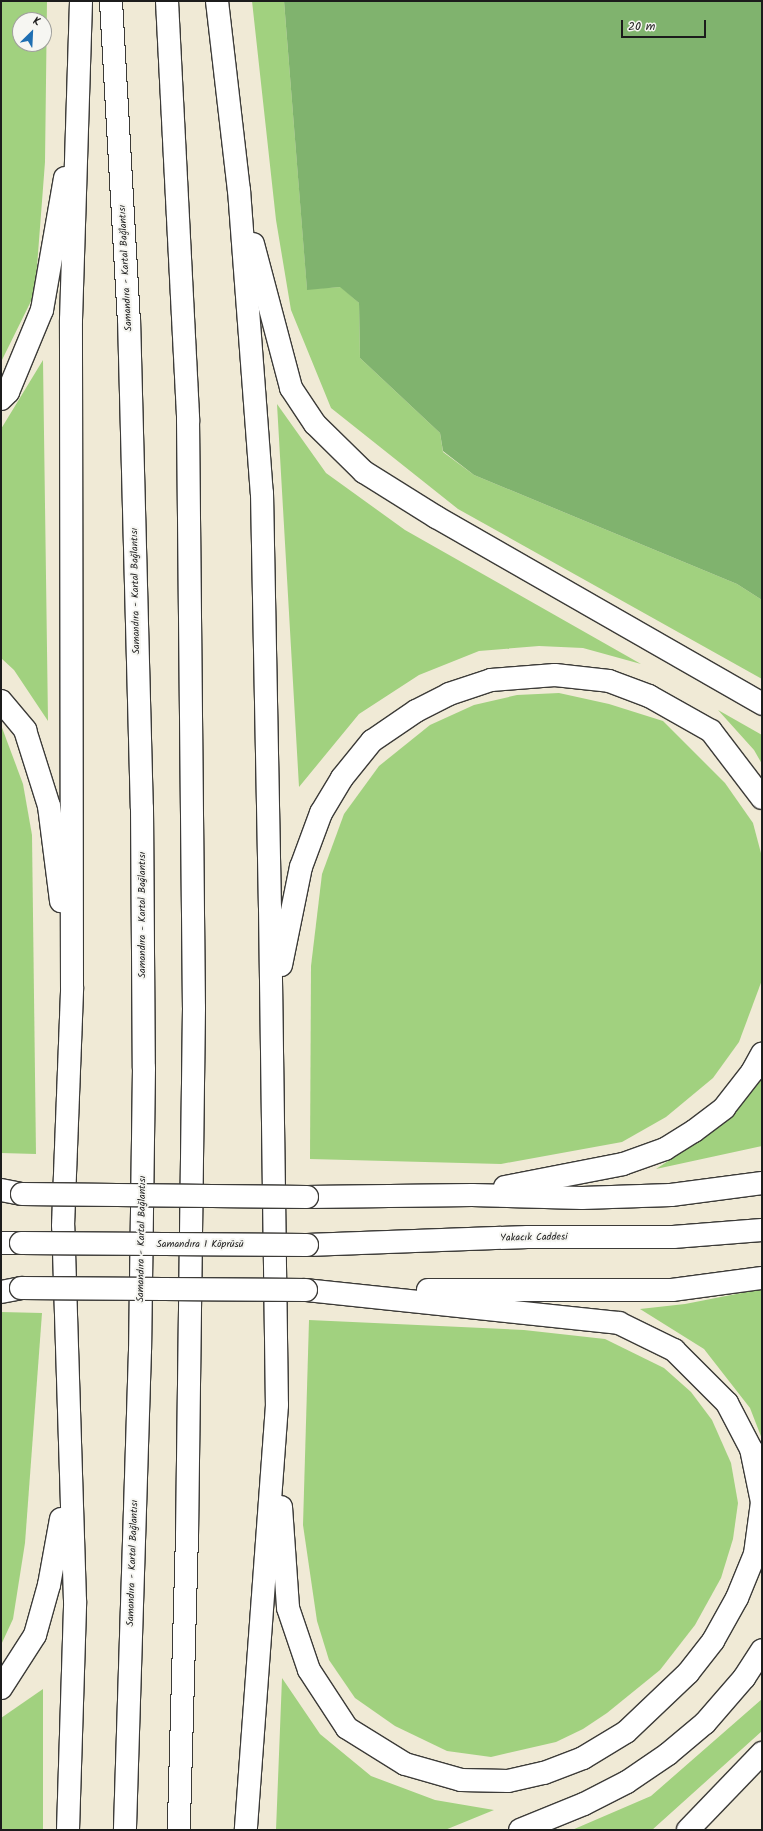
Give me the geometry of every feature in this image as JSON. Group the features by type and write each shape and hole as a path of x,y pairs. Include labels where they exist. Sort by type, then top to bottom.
{"main road":[{"path":"68,1830 75,1601 67,1400 64,1226 72,987 71,328 81,62 81,1"},
{"name":"Samandıra - Kartal Bağlantısı","path":"111,1 129,318 142,808 144,1068 140,1342 126,1830"},
{"path":"167,1 188,419 194,1008 187,1536 180,1830"},
{"path":"217,1 239,190 262,493 277,1405 288,1608 309,1670 347,1728 405,1764 461,1780 508,1781 544,1773 582,1758 626,1732 688,1673 712,1641 737,1598 755,1554 762,1502 751,1449 726,1403 674,1350 619,1323 306,1290"},
{"path":"1,399 8,392 42,310 64,184 81,62"},
{"path":"239,190 291,388 315,424 364,472 436,516 762,704"},
{"path":"271,1036 284,946 301,867 321,813 342,778 372,741 416,711 449,694 491,680 555,675 609,682 649,696 711,731 762,798"},
{"path":"1,701 25,730 49,806 72,987"},
{"path":"472,1195 623,1164 665,1149 694,1131 724,1108 752,1072 762,1054"},
{"path":"1,1194 307,1197 472,1195 582,1198 671,1195 762,1183"},
{"path":"1,1190 22,1194"},
{"name":"Yakacık Caddesi","path":"307,1246 528,1237 673,1237 762,1230"},
{"name":"Samandıra 1 Köprüsü","path":"11,1243 307,1246"},
{"path":"8,1289 672,1290 762,1278"},
{"path":"1,1688 35,1635 49,1585 60,1532 67,1400"},
{"path":"246,1830 277,1405"},
{"path":"520,1830 584,1804 627,1782 668,1754 705,1723 744,1678 762,1650"},
{"path":"688,1830 762,1753"}],"green space":[{"path":"1,1 47,1 47,12 12,12 12,52 46,52 45,162 35,293 1,362"},
{"path":"252,1 284,1 307,289 341,287 359,303 360,358 440,433 443,452 474,475 737,584 762,600 762,679 458,509 331,408 291,310 276,220"},
{"path":"284,1 762,1 762,600 737,584 474,475 443,451 440,433 360,358 359,303 340,287 307,290"},
{"path":"43,360 48,721 14,670 1,658 1,429"},
{"path":"277,404 326,473 405,530 641,664 583,648 539,646 479,651 419,675 359,714 299,787"},
{"path":"559,693 609,704 663,721 725,783 753,823 762,857 762,980 739,1042 713,1078 666,1117 622,1142 501,1164 310,1159 311,966 322,874 344,814 379,766 430,725 474,705 517,695"},
{"path":"718,710 762,735 762,764 754,750"},
{"path":"1,725 23,784 32,835 36,1154 1,1153"},
{"path":"762,1076 762,1146 656,1169 703,1138"},
{"path":"762,1289 762,1439 750,1408 704,1349 640,1309 685,1304"},
{"path":"1,1312 42,1313 25,1543 13,1619 1,1645"},
{"path":"309,1320 524,1330 605,1339 664,1368 691,1392 712,1420 731,1463 738,1503 733,1539 721,1578 695,1625 660,1670 607,1713 583,1729 556,1742 491,1757 447,1751 395,1726 355,1698 329,1660 317,1621 303,1525"},
{"path":"282,1678 320,1734 371,1776 435,1800 494,1810 445,1830 276,1830"},
{"path":"43,1689 43,1830 1,1830 1,1718"},
{"path":"762,1699 762,1731 652,1830 572,1830 651,1796"}]}
